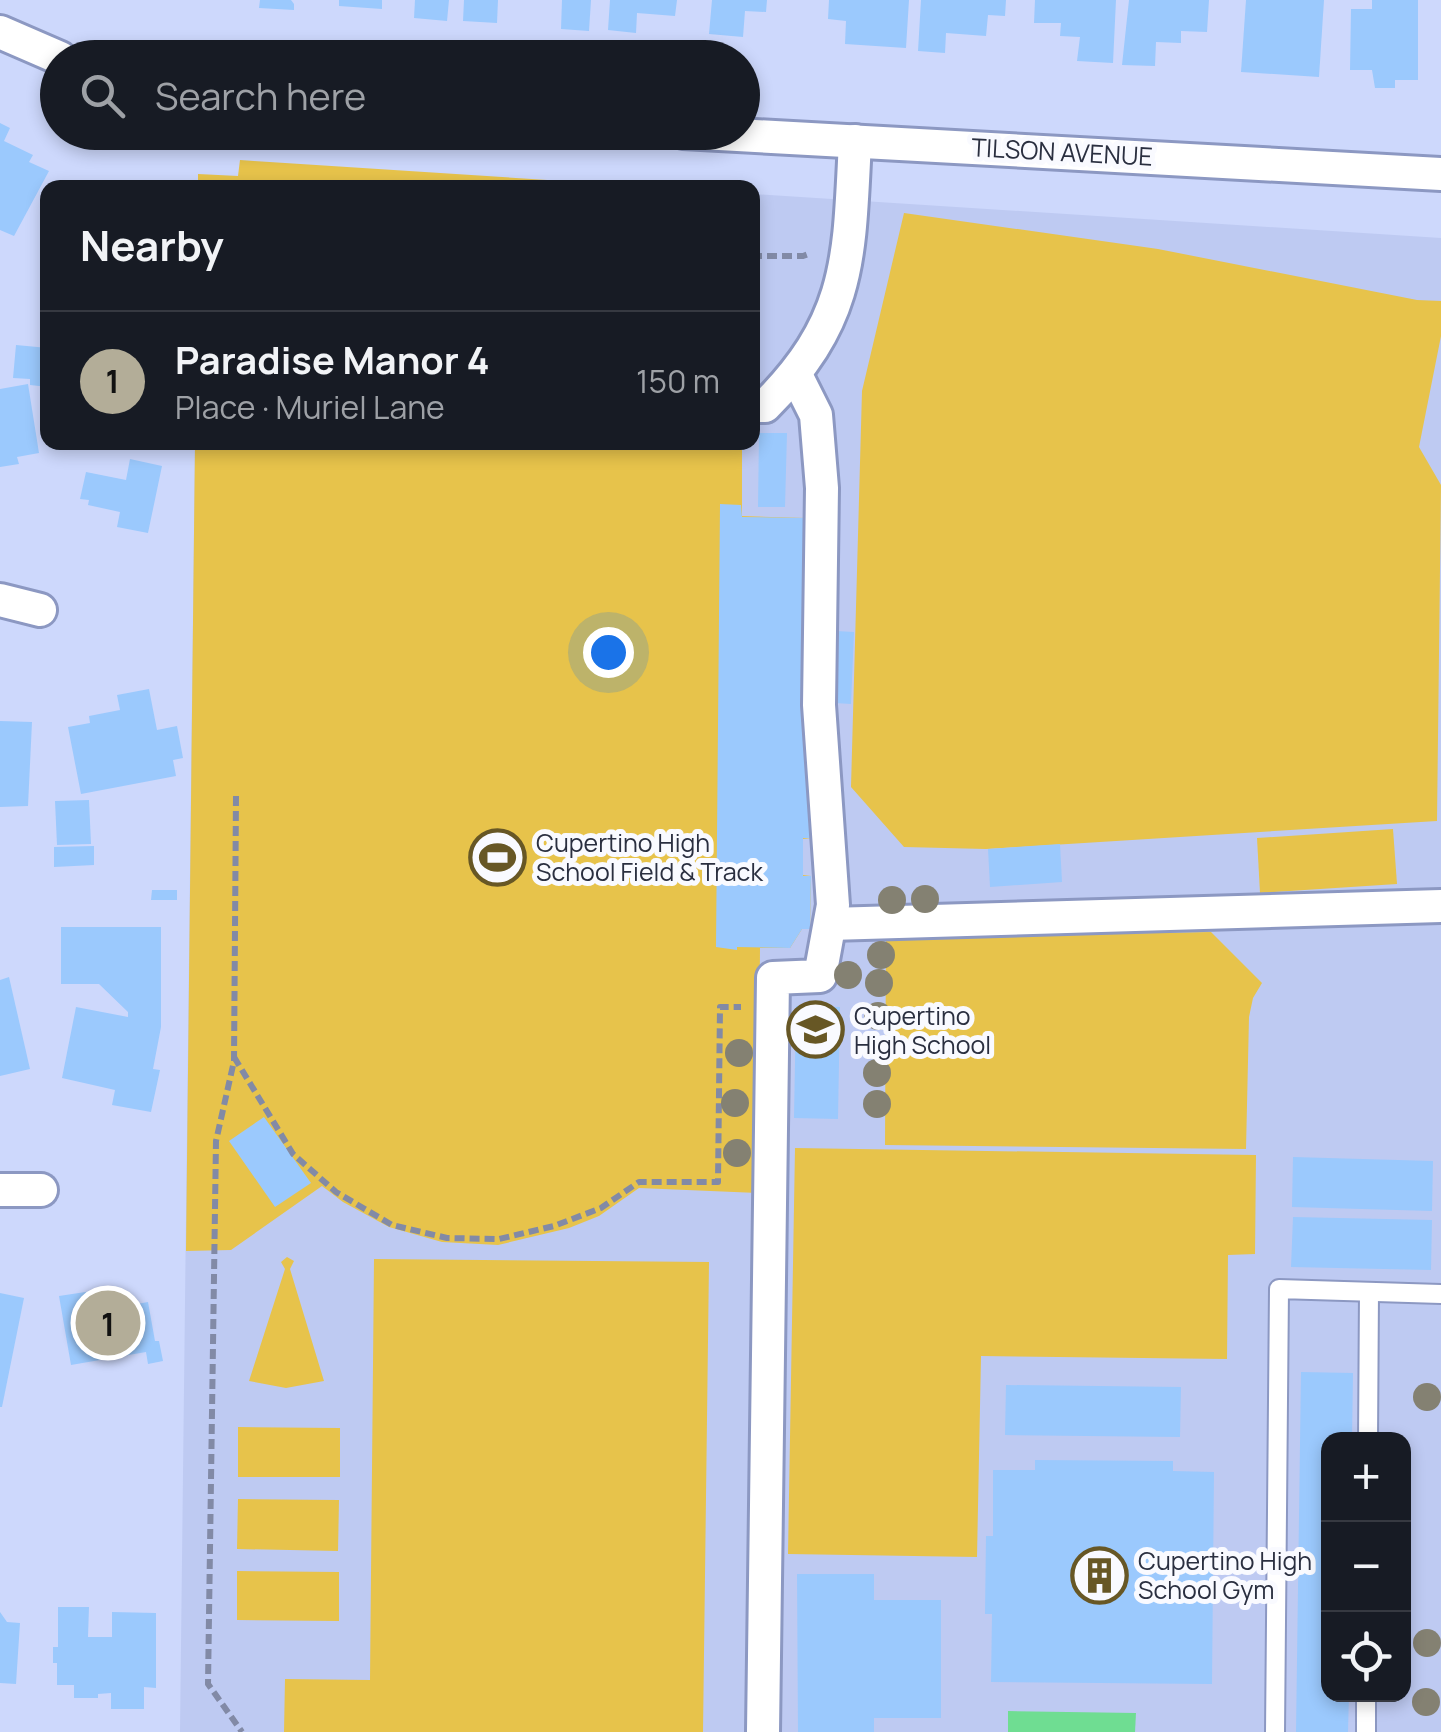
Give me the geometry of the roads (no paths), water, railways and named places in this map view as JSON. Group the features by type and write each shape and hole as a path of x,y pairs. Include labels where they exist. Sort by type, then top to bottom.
{"street":[{"path":"0,32 40,49"},
{"name":"TILSON AVENUE","path":"760,136 1441,174"},
{"path":"760,406 765,406 796,376 834,312 846,271 855,141"},
{"path":"763,1732 773,978 820,976 833,905 819,705 822,488 816,415 796,376"},
{"path":"0,600 40,610"},
{"path":"830,924 1441,906"},
{"path":"0,1190 41,1190"}],"lane":[{"path":"1275,1732 1279,1289 1441,1294"},
{"path":"1368,1292 1368,1432"},
{"path":"1366,1702 1366,1732"}],"place":[{"name":"Cupertino High School Field & Track","path":"497,857"},
{"name":"Cupertino High School","path":"815,1030"},
{"name":"Paradise Manor 4","path":"108,1323"},
{"name":"Cupertino High School Gym","path":"1099,1575"}]}
